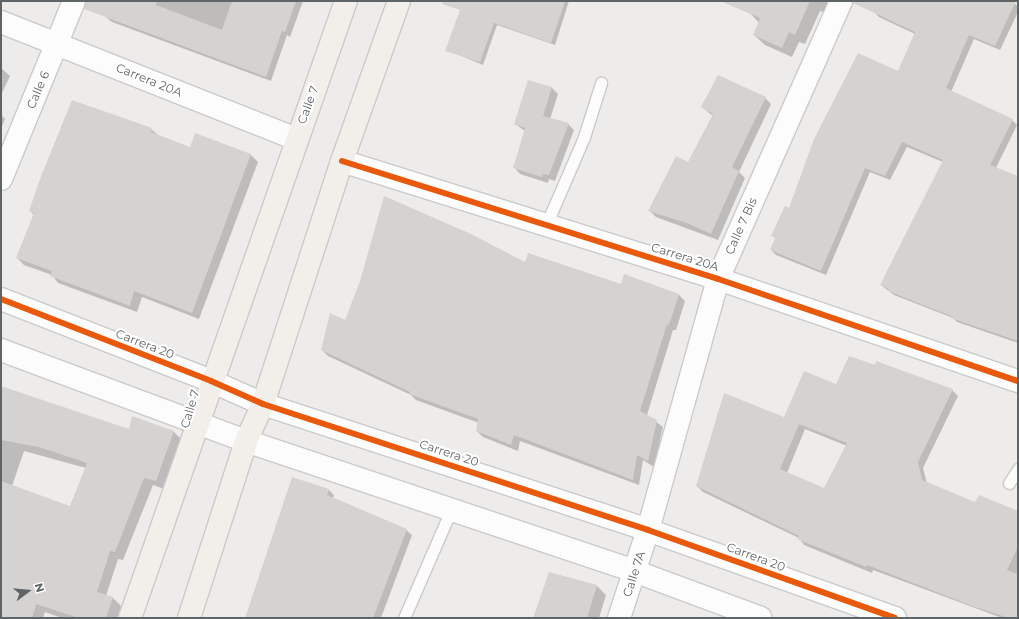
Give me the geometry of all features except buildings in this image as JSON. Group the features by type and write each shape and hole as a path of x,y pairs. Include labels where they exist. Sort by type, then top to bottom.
{"main road":[{"name":"Calle 7","path":"130,618 198,424 211,381 346,1"},
{"path":"189,618 246,441 263,404 342,161 399,1"}],"street":[{"name":"Calle 6","path":"1,179 74,1"},
{"name":"Calle 7 Bis","path":"648,530 718,279 841,1"},
{"name":"Carrera 20A","path":"1,22 58,43 296,139"},
{"name":"Carrera 20A","path":"342,161 718,279 1018,381"},
{"name":"Carrera 20","path":"1,299 211,381 263,404 648,530 895,618"},
{"path":"1,350 246,441 634,571 761,618"},
{"name":"Calle 7A","path":"619,618 648,530"}],"lane":[{"path":"546,225 584,137 601,83"},
{"path":"1009,483 1018,469"},
{"path":"404,618 451,510"}],"cycle path":[{"path":"342,161 718,279 1018,381"},
{"path":"1,299 211,381 263,404 648,530 895,618"}]}
